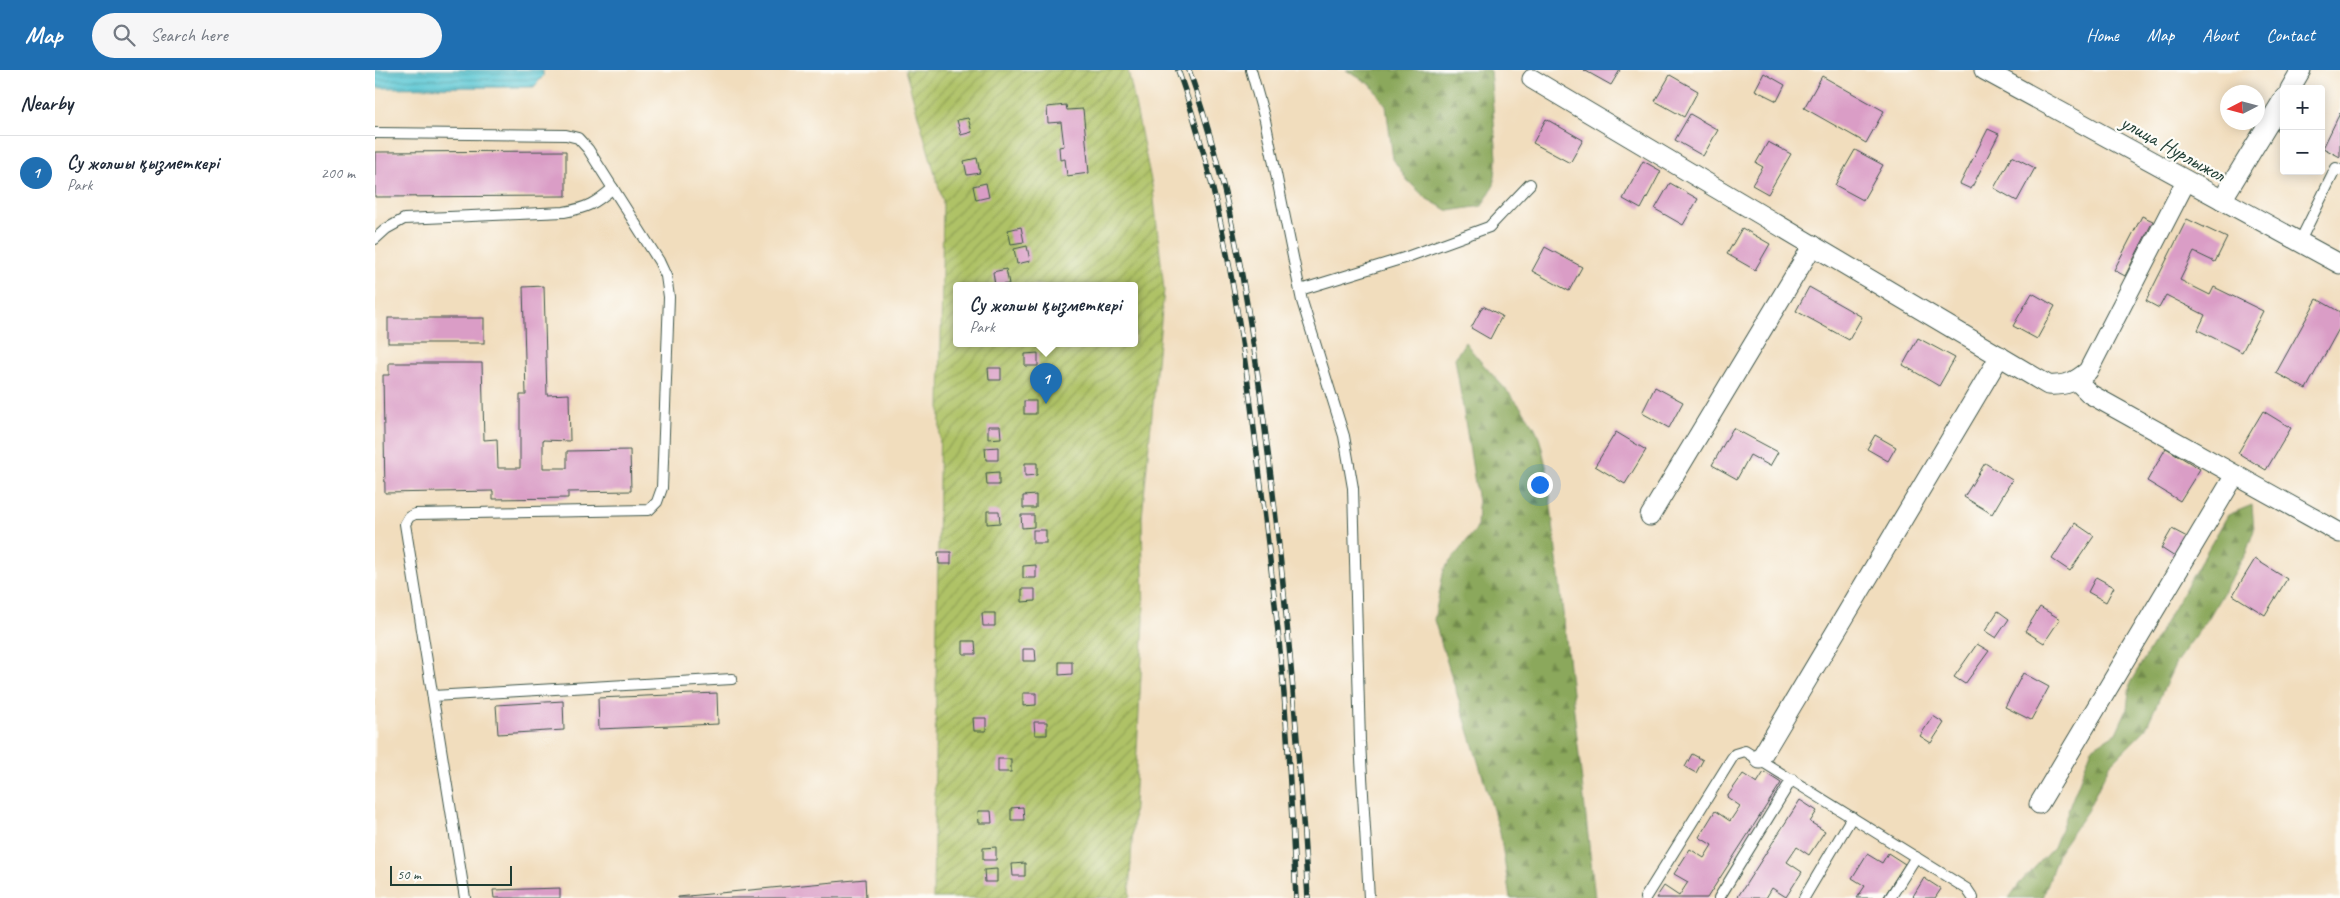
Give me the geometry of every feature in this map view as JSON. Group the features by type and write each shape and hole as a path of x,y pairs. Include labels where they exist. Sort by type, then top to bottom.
{"street":[{"name":"улица Нурлыжол","path":"1985,70 2340,264"},
{"path":"2292,85 2301,70"},
{"path":"1532,79 2048,385 2063,386 2077,381 2088,370 2186,181"},
{"path":"2221,200 2280,104"},
{"path":"1650,516 1813,245"},
{"path":"1759,759 2000,356"},
{"path":"2077,381 2090,394 2340,534"},
{"path":"2039,804 2235,474"}],"lane":[{"path":"1251,70 1265,120 1300,290 1344,436 1353,488 1360,742 1369,898"},
{"path":"375,133 566,135 578,138 589,149 666,276 669,297 663,488 657,502 649,510 641,512 415,514 409,517 405,524 465,898"},
{"path":"2299,243 2336,168 2340,170"},
{"path":"1300,290 1404,258 1489,227 1531,184"},
{"path":"375,239 385,229 404,219 564,212 586,208 599,201 613,188"},
{"path":"433,696 732,678"},
{"path":"1645,898 1735,754 1745,751 1916,857 1967,890 1973,898"},
{"path":"1719,898 1792,779"},
{"path":"1804,898 1852,817"},
{"path":"1890,898 1916,857"}],"green space":[{"path":"905,70 1128,70 1153,190 1164,290 1142,517 1144,620 1129,898 933,898 943,202"},
{"path":"1346,70 1490,70 1497,158 1494,185 1482,206 1449,211 1427,199 1407,180 1393,159 1386,106 1371,85"},
{"path":"1465,342 1518,403 1534,426 1547,470 1595,898 1510,898 1500,832 1434,620 1444,569 1477,528 1478,502 1455,358"},
{"path":"2252,505 2254,530 2246,553 2208,619 2176,662 2145,730 2109,766 2087,811 2058,853 2043,898 2009,898 2019,884 2054,847 2092,748 2116,733 2127,709 2130,683 2228,515"}],"water":[{"path":"375,70 543,70 543,76 534,87 375,88"}],"building":[{"path":"1584,70 1620,70 1611,85"},
{"path":"1764,73 1785,85 1777,101 1755,90"},
{"path":"1670,75 1698,91 1684,117 1655,101"},
{"path":"1822,76 1884,111 1866,143 1804,108"},
{"path":"1066,105 1067,110 1083,109 1089,173 1067,176 1065,159 1060,160 1059,147 1064,146 1061,122 1048,123 1047,107"},
{"path":"2340,113 2340,157 2325,149 2325,144"},
{"path":"1690,114 1718,130 1703,156 1675,140"},
{"path":"968,118 972,132 961,135 957,120"},
{"path":"1546,119 1583,140 1570,163 1533,143"},
{"path":"1988,129 1999,134 1971,189 1960,184"},
{"path":"1768,142 1791,154 1768,194 1752,185 1763,167 1756,163"},
{"path":"1855,150 1883,165 1863,200 1835,185"},
{"path":"566,151 566,196 375,197 375,152"},
{"path":"2012,156 2035,168 2017,201 1994,188"},
{"path":"977,158 980,173 967,175 964,161"},
{"path":"1643,161 1661,171 1641,209 1623,199"},
{"path":"986,183 989,197 976,200 973,186"},
{"path":"1670,183 1698,199 1683,225 1655,209"},
{"path":"2142,216 2153,221 2125,276 2114,270"},
{"path":"2187,219 2227,238 2215,262 2194,252 2180,280 2210,295 2214,287 2263,311 2242,352 2198,330 2205,315 2166,295 2159,308 2146,301"},
{"path":"1021,227 1024,242 1011,244 1008,230"},
{"path":"1742,228 1770,244 1755,270 1727,254"},
{"path":"1027,246 1030,261 1017,264 1014,249"},
{"path":"1545,247 1582,267 1569,291 1532,271"},
{"path":"1006,269 1009,282 995,282 993,272"},
{"path":"544,286 547,395 569,394 570,441 543,440 543,468 567,468 567,451 630,450 631,491 568,492 568,498 493,499 493,491 385,493 383,375 389,375 389,363 482,363 484,440 497,439 498,468 520,468 520,395 526,395 523,287"},
{"path":"1809,287 1862,317 1849,340 1796,311"},
{"path":"2032,293 2055,306 2037,339 2013,326"},
{"path":"2317,299 2340,312 2340,327 2306,389 2276,373"},
{"path":"1483,306 1502,316 1490,339 1471,328"},
{"path":"388,318 484,318 484,343 388,343"},
{"path":"1918,338 1955,358 1939,386 1903,365"},
{"path":"1038,353 1038,366 1025,366 1025,354"},
{"path":"988,368 1001,368 1001,380 989,380"},
{"path":"1655,387 1683,402 1669,428 1642,413"},
{"path":"1024,401 1036,401 1036,414 1024,414"},
{"path":"2263,411 2291,428 2266,470 2238,453"},
{"path":"988,426 1000,426 1001,438 988,439"},
{"path":"1733,428 1778,452 1770,466 1750,455 1737,479 1712,465"},
{"path":"1616,432 1646,450 1625,484 1595,466"},
{"path":"1875,435 1896,447 1888,461 1867,449"},
{"path":"998,447 998,460 986,460 985,448"},
{"path":"2166,448 2200,469 2180,501 2147,481"},
{"path":"1025,463 1037,463 1037,475 1025,476"},
{"path":"1985,463 2012,480 1992,514 1964,497"},
{"path":"999,472 999,485 987,485 986,473"},
{"path":"1036,495 1036,508 1023,508 1023,496"},
{"path":"987,511 999,511 1000,523 987,524"},
{"path":"1021,515 1034,515 1034,527 1022,528"},
{"path":"2075,523 2094,536 2070,571 2052,559"},
{"path":"2172,529 2187,537 2175,557 2161,548"},
{"path":"1033,530 1046,530 1046,543 1033,543"},
{"path":"938,552 951,552 951,564 939,564"},
{"path":"2255,559 2287,579 2265,615 2233,595"},
{"path":"1036,565 1036,578 1023,578 1023,566"},
{"path":"2096,577 2114,587 2106,602 2088,592"},
{"path":"1022,589 1035,589 1035,601 1022,602"},
{"path":"2040,607 2060,619 2044,643 2025,631"},
{"path":"1998,611 2009,619 1996,638 1985,631"},
{"path":"982,613 995,613 995,626 983,626"},
{"path":"963,641 975,641 976,654 963,654"},
{"path":"1977,644 1989,651 1965,684 1954,677"},
{"path":"1023,649 1035,649 1036,661 1023,661"},
{"path":"1059,662 1072,662 1072,674 1059,675"},
{"path":"2023,673 2049,687 2031,720 2005,707"},
{"path":"717,693 718,724 599,729 598,698"},
{"path":"1023,693 1036,693 1036,705 1023,706"},
{"path":"563,701 564,730 498,734 496,705"},
{"path":"1933,716 1944,723 1931,743 1920,736"},
{"path":"973,718 986,718 986,731 974,731"},
{"path":"1034,722 1047,722 1047,735 1035,735"},
{"path":"1692,754 1703,760 1696,773 1685,767"},
{"path":"998,759 1011,759 1011,772 998,772"},
{"path":"1764,772 1781,783 1707,898 1656,898 1664,886 1679,896 1688,882 1674,874 1690,849 1704,858 1712,845 1699,837 1715,811 1730,821 1740,806 1727,797 1743,774 1757,783"},
{"path":"1800,800 1817,811 1810,822 1825,831 1809,855 1797,847 1787,862 1802,872 1786,897 1772,888 1766,898 1737,898"},
{"path":"1023,807 1024,820 1011,820 1011,808"},
{"path":"978,811 991,811 992,823 979,823"},
{"path":"996,847 996,860 983,860 983,848"},
{"path":"1888,853 1905,864 1883,898 1857,898 1865,886 1852,878 1867,854 1882,863"},
{"path":"1025,863 1025,876 1013,876 1012,864"},
{"path":"997,869 997,882 985,882 984,870"},
{"path":"1924,878 1941,889 1935,898 1912,898"},
{"path":"865,879 866,898 678,898 678,897"},
{"path":"560,888 560,898 494,898 493,890"}],"railway":[{"path":"1178,70 1207,164 1218,212 1237,307 1251,404 1282,671 1296,898"},
{"path":"1189,70 1218,164 1229,211 1248,307 1262,404 1287,620 1308,898"}],"place":[{"name":"Су жолшы қызметкері","path":"1046,404"}]}
